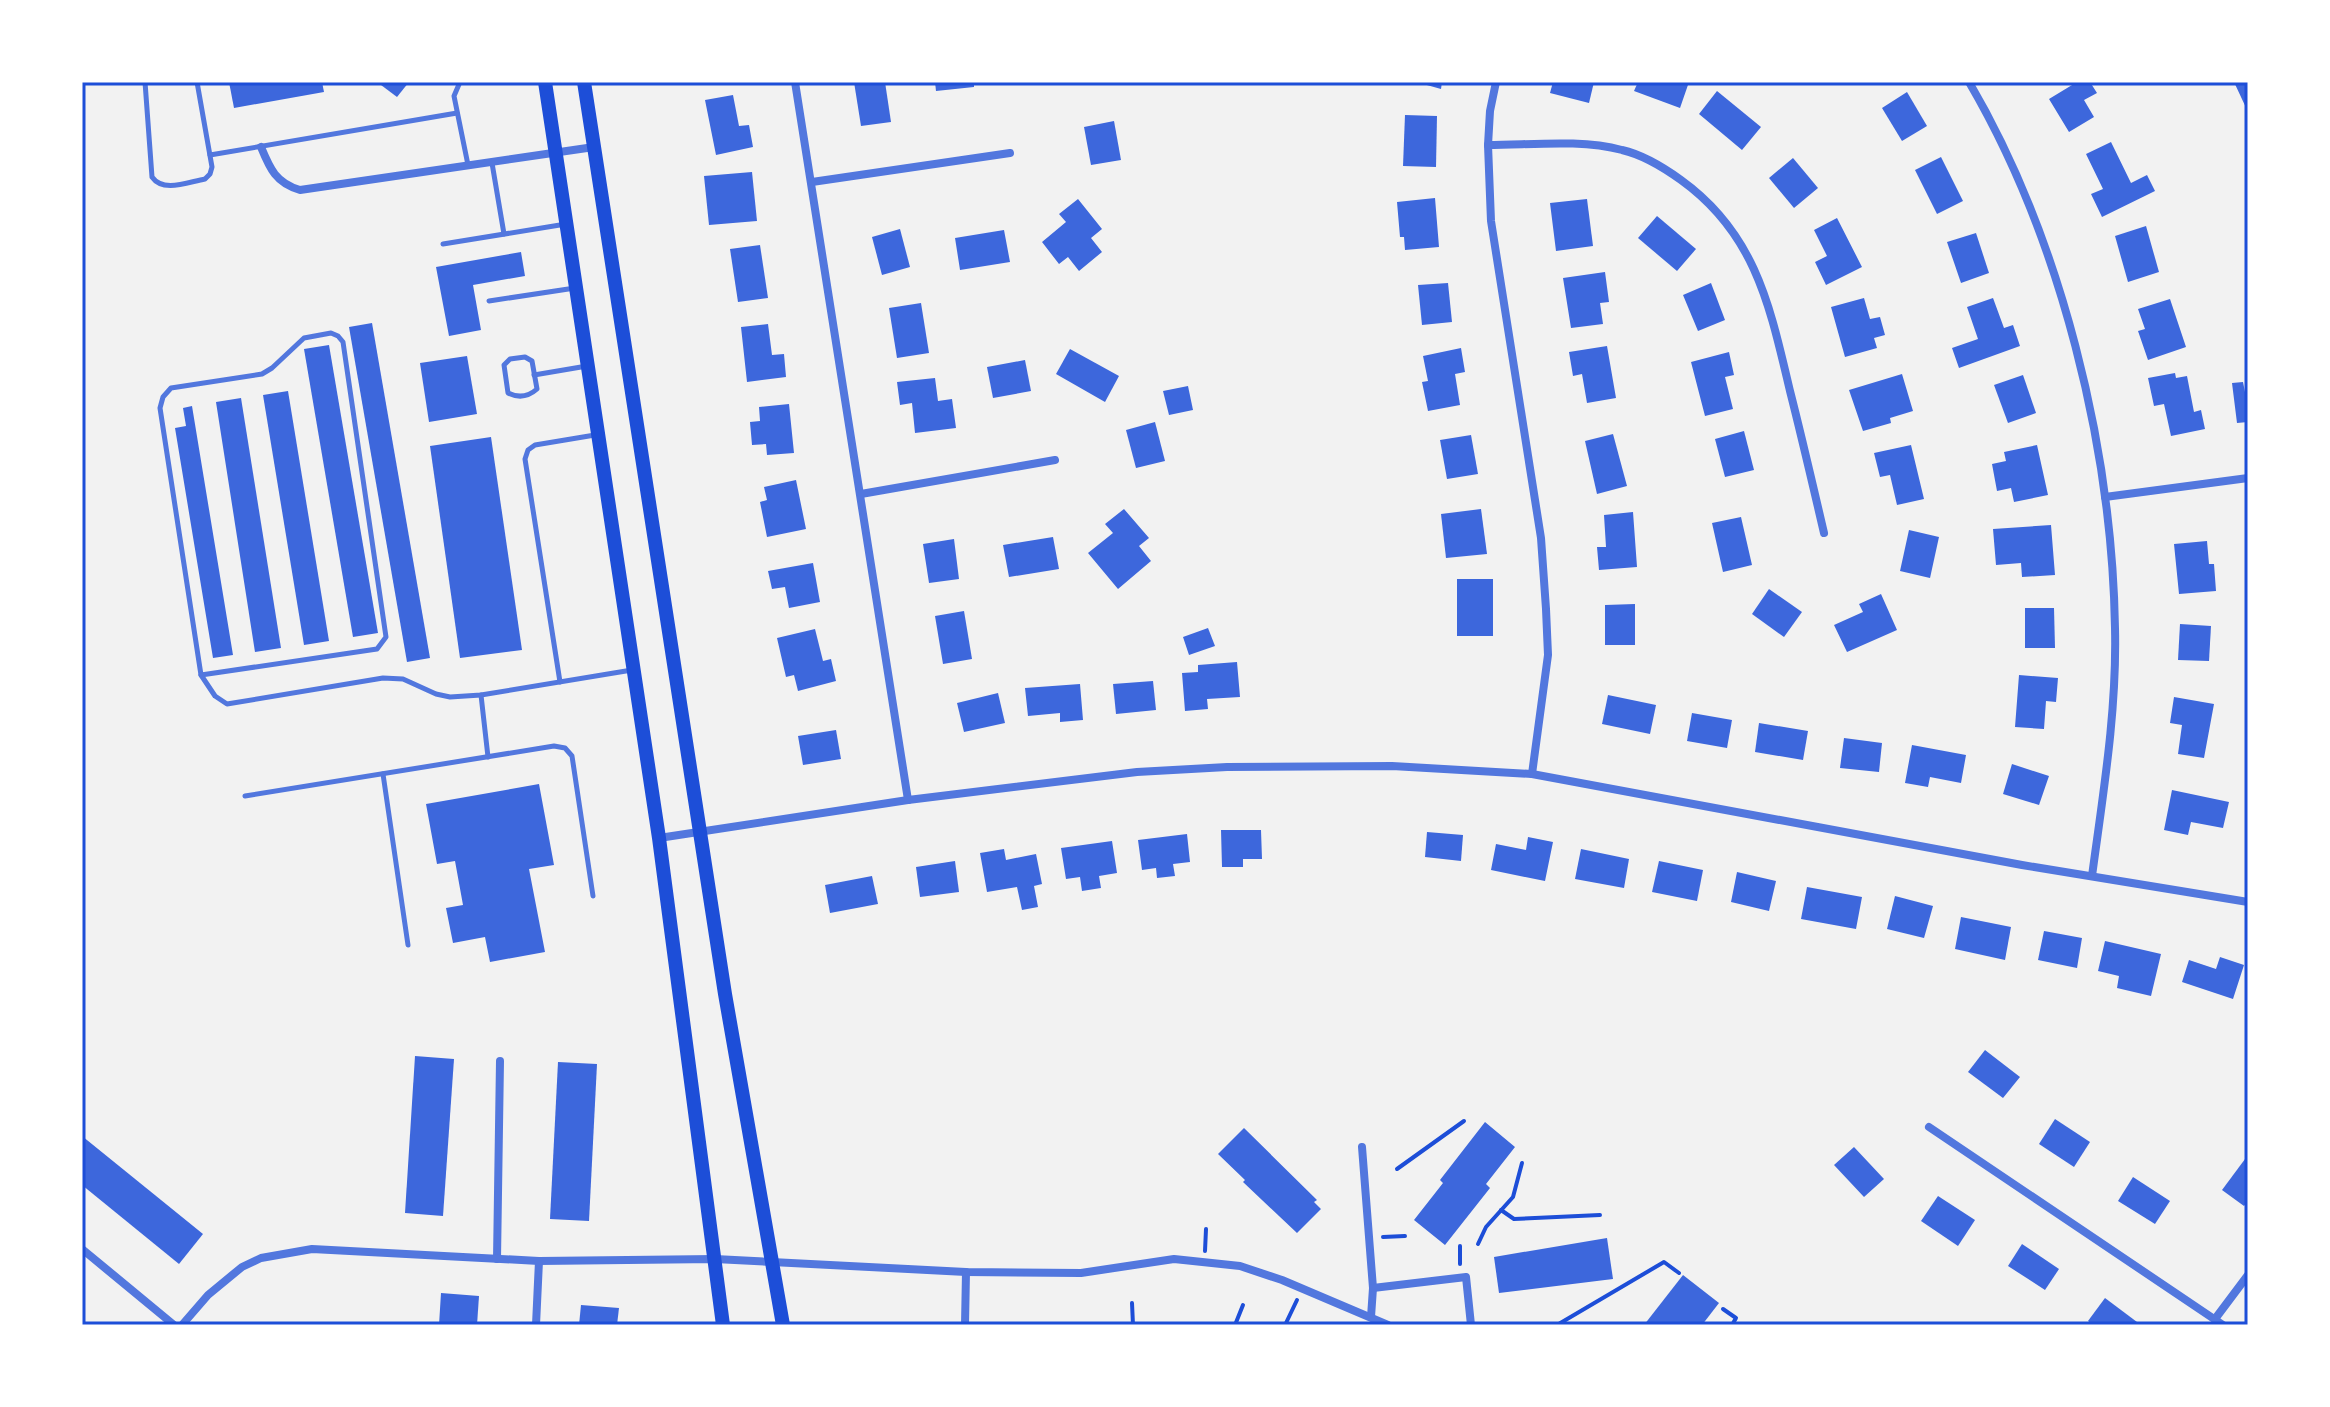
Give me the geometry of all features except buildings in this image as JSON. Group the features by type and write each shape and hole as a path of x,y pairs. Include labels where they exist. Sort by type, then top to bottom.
{"main road":[{"path":"545,82 659,838 723,1325"},
{"path":"584,82 725,994 766,1213 783,1325"}],"street":[{"path":"795,82 908,800"},
{"path":"1496,82 1488,145 1491,221 1541,538 1545,594 1548,655 1532,774"},
{"path":"1969,82 2006,152 2027,202 2065,312 2090,411 2105,497 2112,563 2115,643 2109,748 2092,876"},
{"path":"1488,145 1580,145 1620,149 1645,157 1668,171 1717,210 1749,256 1768,298 1824,533"},
{"path":"261,147 277,179 300,190 594,147"},
{"path":"812,182 1010,153"},
{"path":"861,494 1055,460"},
{"path":"2105,497 2248,478"},
{"path":"659,838 908,800 1137,772 1334,765 1532,774 2248,902"},
{"path":"497,1259 500,1061"},
{"path":"1929,1127 2219,1322 2248,1275"},
{"path":"1362,1147 1373,1288 1371,1317"},
{"path":"82,1249 174,1325"},
{"path":"182,1325 208,1295 235,1272 261,1258 312,1249 539,1261 715,1259 966,1272 1081,1273 1174,1259 1204,1261 1240,1266 1388,1325"},
{"path":"536,1325 539,1261"},
{"path":"965,1325 966,1272"},
{"path":"1373,1288 1466,1277 1471,1325"}],"lane":[{"path":"145,82 152,177 163,186 205,179 210,174 212,167 197,82"},
{"path":"460,82 454,96 468,165"},
{"path":"210,155 457,113"},
{"path":"491,162 504,234"},
{"path":"443,244 567,224"},
{"path":"489,301 576,287"},
{"path":"201,675 377,649 384,644 384,621 343,342 331,333 304,338 262,374 171,388 163,397 160,408 201,675 215,696 227,704 383,678 403,679 450,697 481,695 633,670"},
{"path":"525,357 532,361 534,375 537,389 531,394 515,396 508,393 504,365 510,359 525,357"},
{"path":"534,375 588,366"},
{"path":"560,682 525,459 528,450 535,445 600,435"},
{"path":"481,695 488,757"},
{"path":"245,796 554,746 565,748 572,756 593,896"},
{"path":"383,774 408,945"}],"path":[{"path":"1397,1169 1464,1121"},
{"path":"1478,1244 1486,1227 1513,1197 1522,1163"},
{"path":"1501,1210 1514,1219 1600,1215"},
{"path":"1204,1261 1206,1229"},
{"path":"1369,1238 1405,1236"},
{"path":"1557,1325 1664,1262 1679,1273"},
{"path":"1286,1323 1303,1289"},
{"path":"1132,1303 1133,1325"},
{"path":"1235,1325 1243,1305"},
{"path":"1723,1309 1736,1318 1732,1325"}]}
